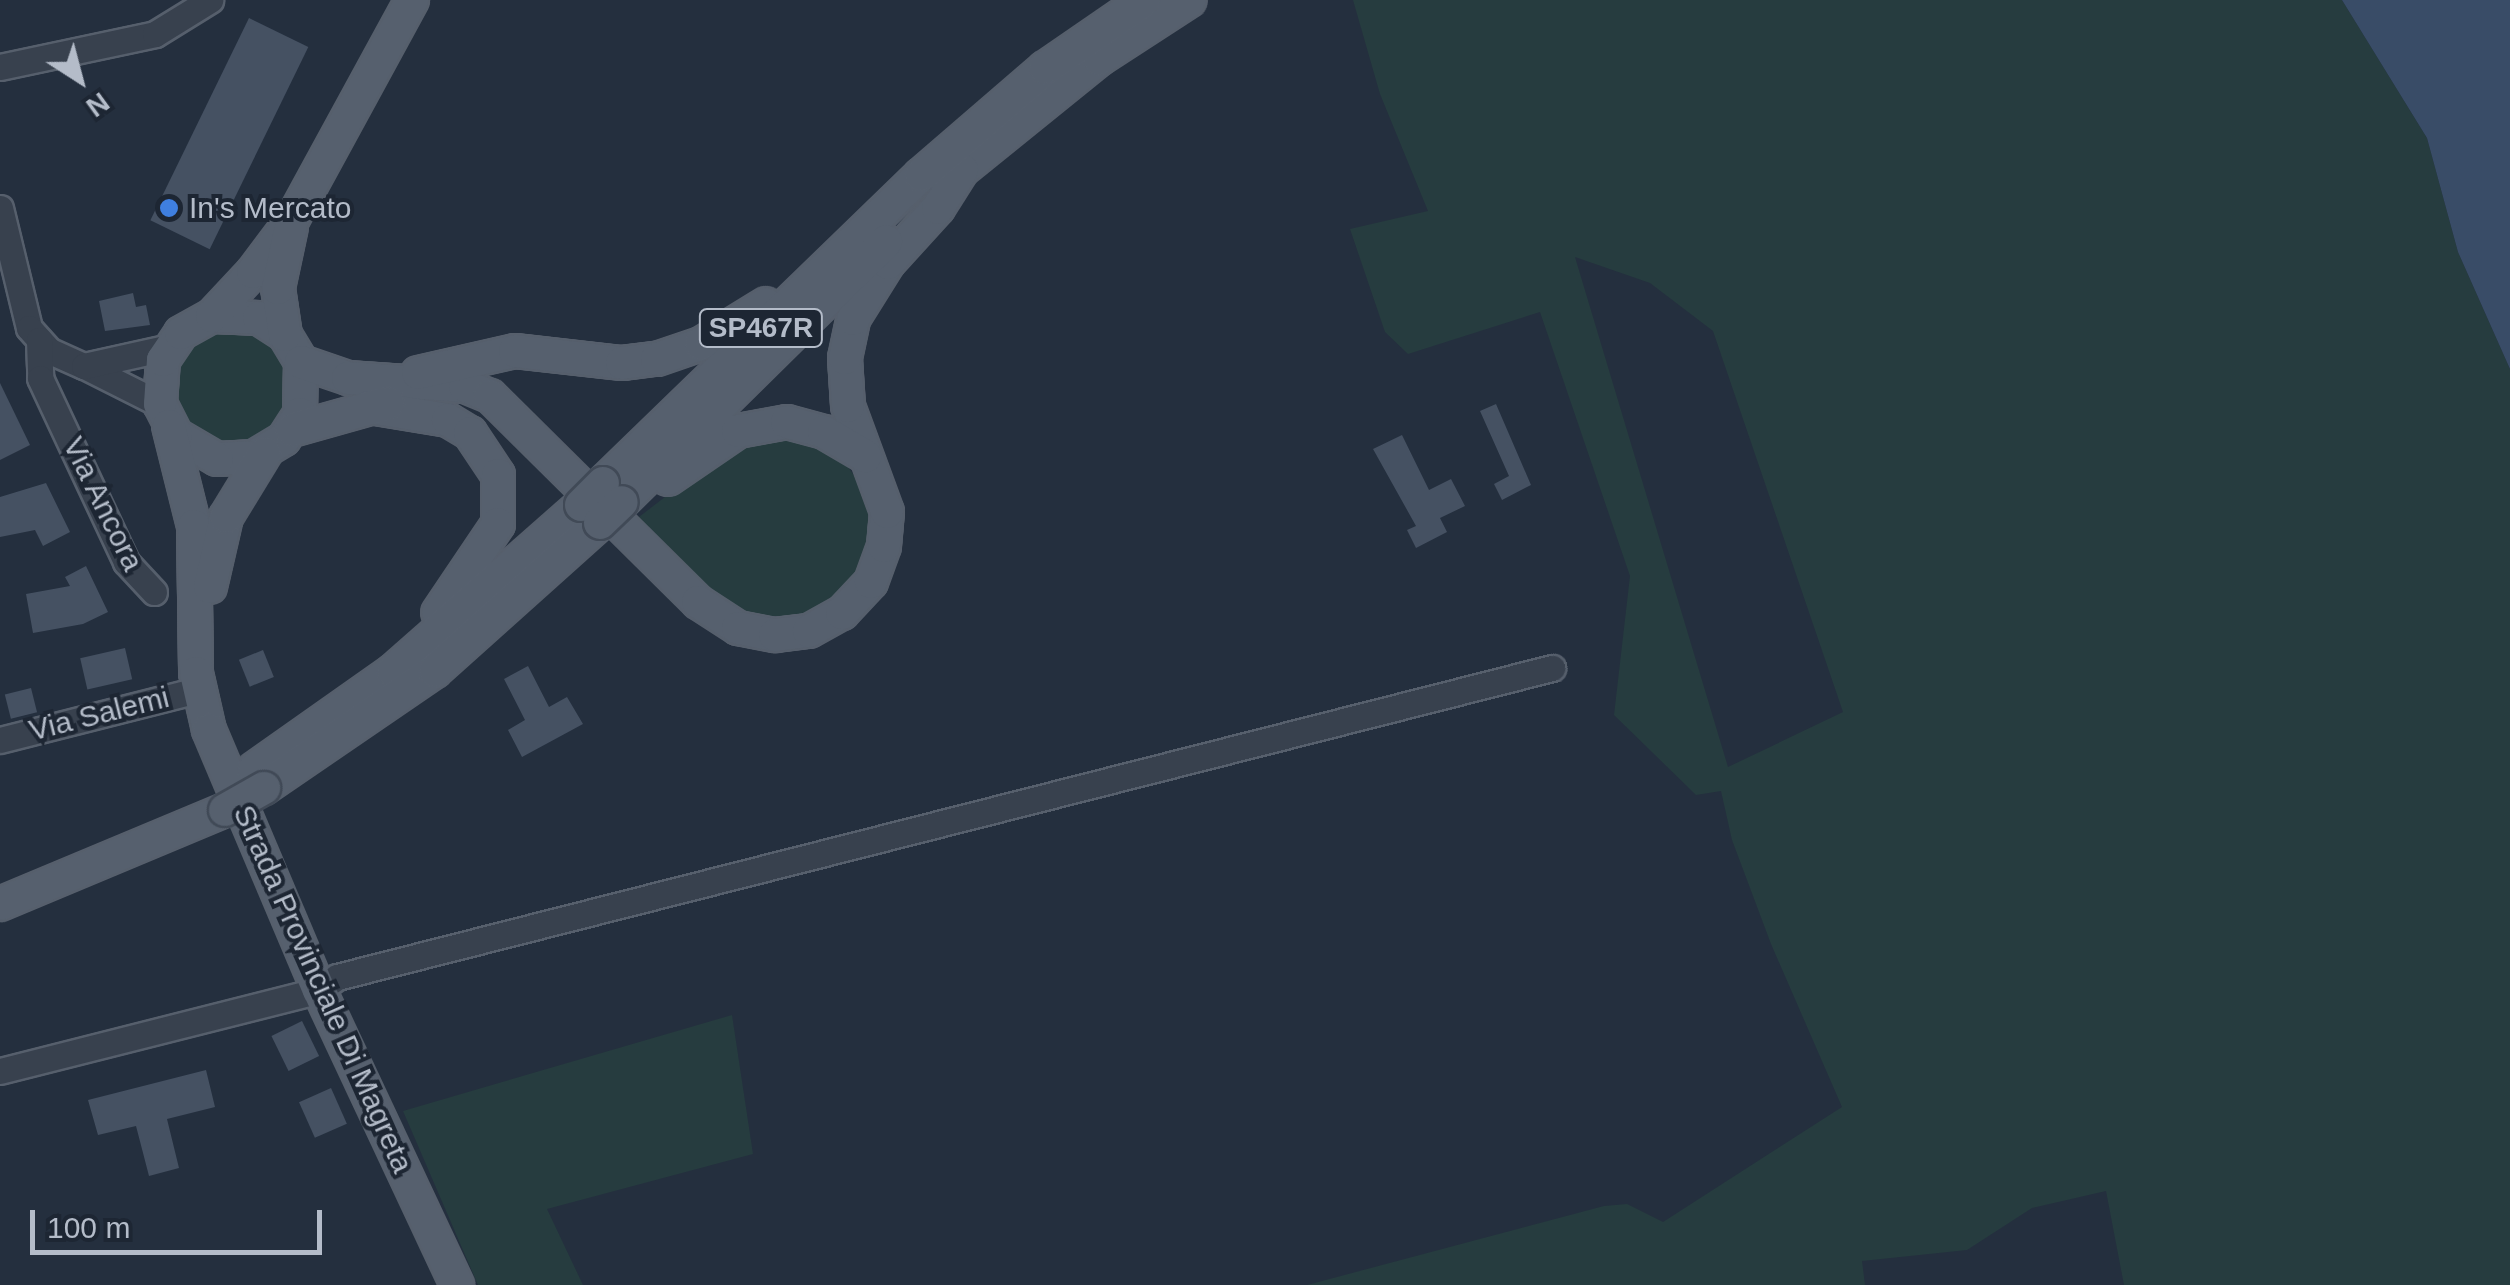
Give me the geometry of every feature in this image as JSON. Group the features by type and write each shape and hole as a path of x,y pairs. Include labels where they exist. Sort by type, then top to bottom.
{"main road":[{"path":"198,690 194,526 164,415 159,374 170,347 212,316 292,220 412,0"},
{"name":"SP467R","path":"259,779 608,501 825,266 1008,98 1144,0"},
{"name":"SP467R","path":"0,904 110,855 139,851 435,671 608,501 962,170 1098,58 1190,0"},
{"path":"212,316 244,314 293,349 348,378 465,386 490,396 523,424 698,602 738,628 774,635 809,631 842,613 871,582 884,546 886,512 848,406 845,358 853,319 888,262 938,208 962,170"},
{"path":"292,220 278,288 305,397 292,430"},
{"path":"348,378 426,372 516,351 622,362 657,359 701,344 825,266"},
{"path":"198,690 215,555 226,517 265,452 292,430 369,407 450,398 523,424"},
{"path":"369,407 411,410 470,433 489,454 503,501 470,574 410,642 393,671"},
{"path":"164,415 185,444 218,459 265,452"},
{"path":"608,501 670,478 738,431 786,422 824,432 865,456"},
{"name":"Strada Provinciale Di Magreta","path":"198,690 319,990 457,1285"}],"street":[{"path":"0,67 155,34 210,0"},
{"name":"Via Ancora","path":"0,208 22,310 39,340 40,378 59,411 126,562 154,592"},
{"path":"39,340 164,415"},
{"path":"77,363 170,347"},
{"name":"Via Ancora","path":"59,411 54,385 77,363"},
{"path":"0,1071 319,990 337,977 1552,668"},
{"name":"Via Salemi","path":"0,740 198,690"}],"green space":[{"path":"1353,0 2342,0 2427,138 2458,252 2510,369 2510,1285 2124,1285 2106,1191 2032,1208 1967,1250 1862,1261 1865,1285 1307,1285 1604,1206 1627,1204 1663,1222 1842,1107 1771,944 1732,840 1721,791 1696,795 1614,715 1630,576 1540,312 1408,354 1385,332 1350,229 1428,211 1380,94","holes":["1575,257 1650,283 1713,331 1843,712 1728,767"]},
{"path":"232,329 264,338 280,354 289,386 280,418 264,434 232,443 200,434 184,418 175,386 184,354 200,338"},
{"path":"784,434 817,440 846,464 867,494 872,532 865,568 843,597 810,616 741,616 635,520 743,437"},
{"path":"732,1015 753,1154 547,1209 583,1285 478,1285 403,1111"}],"water":[{"path":"2342,0 2510,0 2510,369 2458,252 2427,138"}],"building":[{"path":"249,18 308,47 210,249 150,220"},
{"path":"133,293 136,307 146,305 150,325 105,331 99,301"},
{"path":"0,383 30,445 0,460"},
{"path":"1496,404 1531,485 1502,500 1494,484 1509,476 1480,411"},
{"path":"1402,435 1429,490 1451,479 1465,506 1440,518 1447,532 1416,548 1407,530 1416,526 1373,449"},
{"path":"46,483 70,532 43,546 35,530 0,537 0,497"},
{"path":"86,566 108,612 83,624 33,633 26,594 70,586 65,577"},
{"path":"125,648 132,679 87,690 80,658"},
{"path":"263,650 274,677 250,687 239,660"},
{"path":"528,666 549,707 567,697 583,724 522,757 508,730 525,720 504,679"},
{"path":"31,688 37,712 11,719 5,695"},
{"path":"302,1021 319,1056 289,1071 271,1036"},
{"path":"206,1070 215,1107 167,1119 179,1168 149,1176 136,1126 98,1135 88,1100"},
{"path":"331,1088 347,1124 315,1138 299,1102"}],"place":[{"name":"In's Mercato","path":"169,208"}]}
